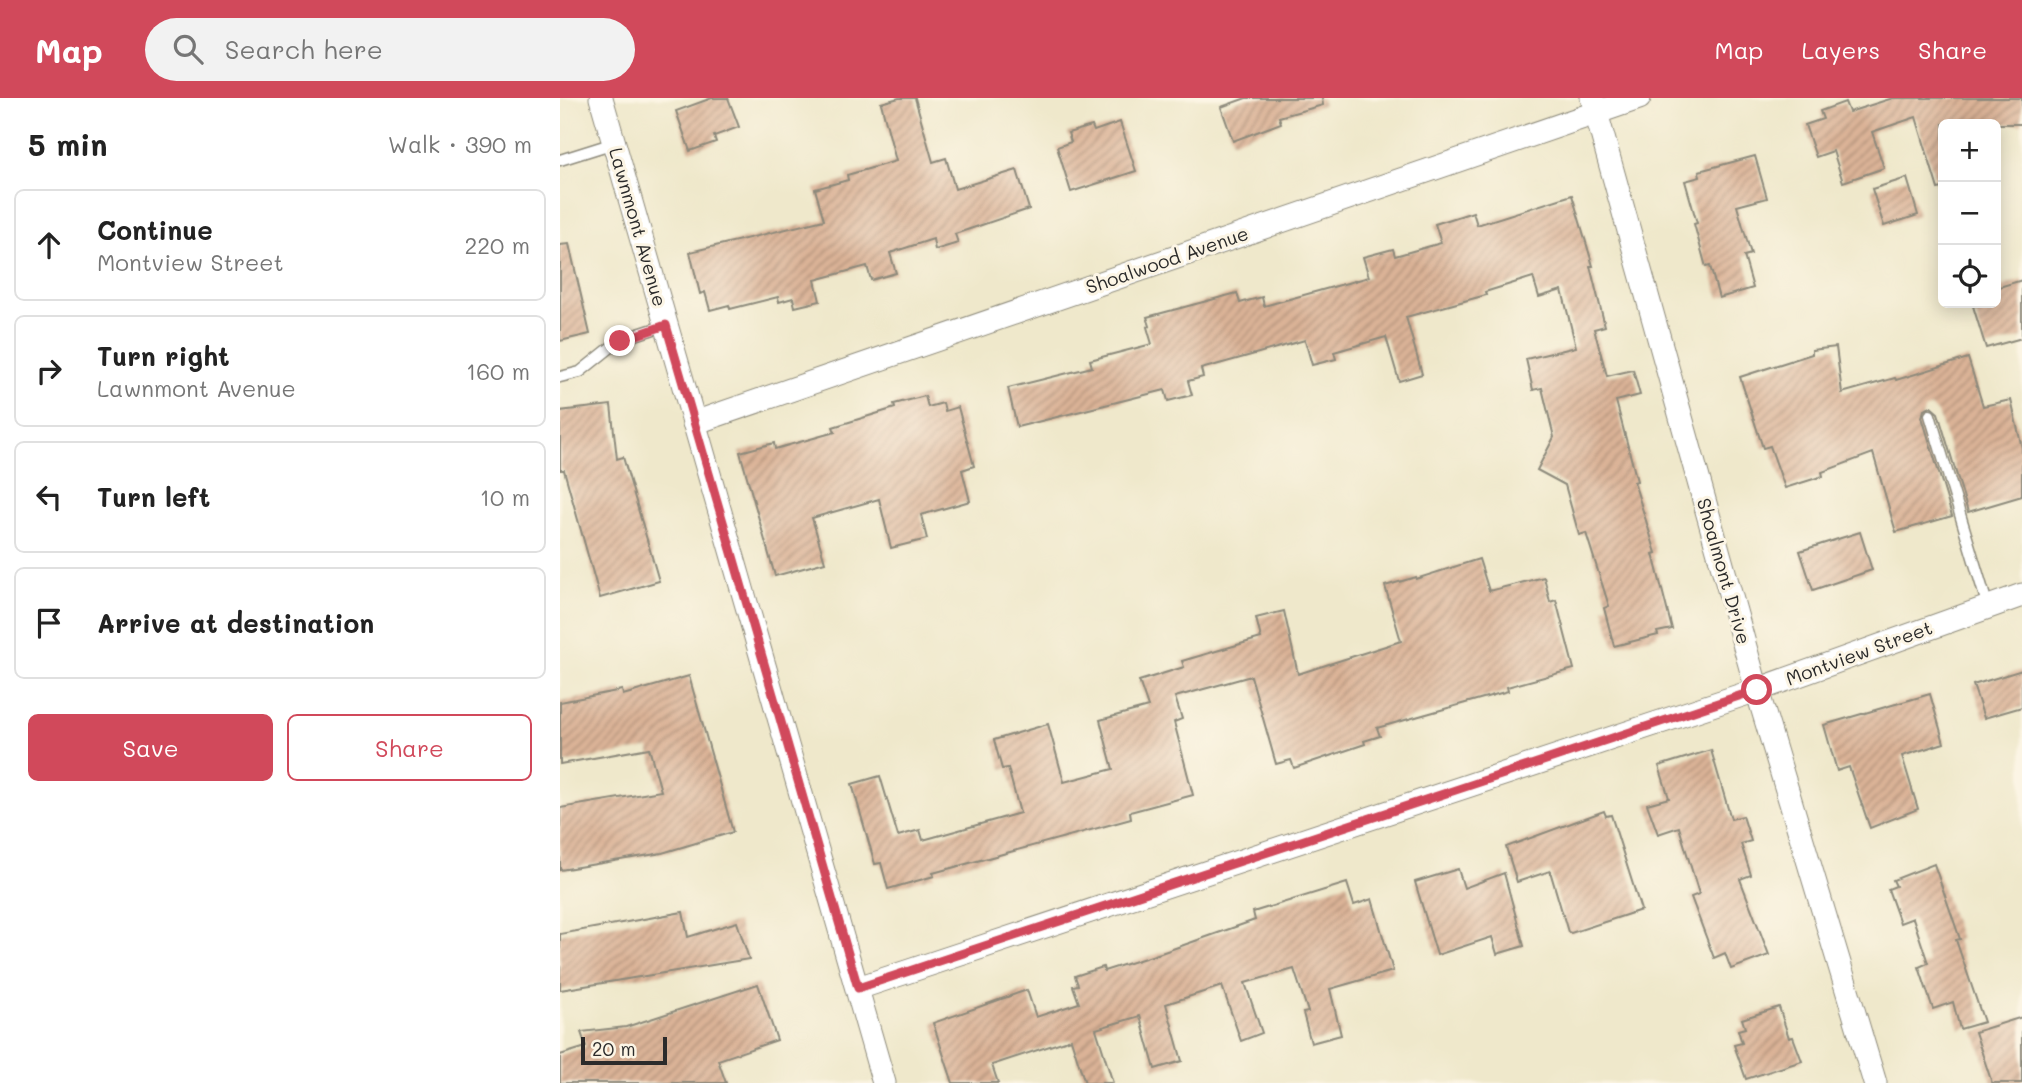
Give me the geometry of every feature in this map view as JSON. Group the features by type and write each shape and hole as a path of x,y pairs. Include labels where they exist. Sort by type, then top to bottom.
{"street":[{"name":"Lawnmont Avenue","path":"601,98 884,1083"},
{"name":"Shoalwood Avenue","path":"694,423 1594,105 1639,98"},
{"name":"Shoalmont Drive","path":"1594,105 1757,690 1875,1083"},
{"name":"Montview Street","path":"858,988 1757,690 2022,595"}],"lane":[{"path":"560,160 614,143"},
{"path":"560,377 580,372 620,341 666,325"},
{"path":"1930,415 1988,607"}],"building":[{"path":"712,98 728,98 739,127 714,136 716,142 690,151 676,111"},
{"path":"899,98 915,98 933,162 946,158 955,189 1017,170 1029,209 955,234 958,243 935,250 933,239 890,253 896,273 871,280 867,266 815,280 820,301 795,307 793,298 779,302 778,297 730,309 729,305 710,310 705,292 700,294 690,252 824,220 815,189 848,180 847,175 896,161 881,103"},
{"path":"1246,98 1322,98 1323,105 1279,117 1281,123 1233,141 1221,107"},
{"path":"1893,98 2022,98 2022,124 2001,124 2001,119 1938,119 1938,189 1916,117 1872,132 1884,168 1843,182 1833,151 1816,157 1805,125 1823,119 1820,111 1845,102 1849,112"},
{"path":"1120,122 1136,171 1071,192 1057,147 1071,142 1068,133 1092,126 1094,131"},
{"path":"1755,156 1767,198 1737,206 1751,254 1744,256 1753,288 1719,298 1710,266 1706,267 1685,181 1700,177 1699,171"},
{"path":"1907,178 1918,215 1884,226 1872,189"},
{"path":"1572,195 1593,266 1590,266 1605,326 1594,329 1607,376 1633,370 1640,395 1616,401 1637,481 1634,482 1656,553 1653,554 1672,629 1657,632 1658,635 1614,646 1604,608 1609,606 1586,533 1579,535 1565,485 1537,470 1554,437 1542,388 1533,390 1526,359 1576,347 1562,290 1539,297 1533,277 1485,292 1486,295 1406,317 1422,374 1399,381 1386,337 1334,352 1336,359 1312,365 1305,340 1201,369 1203,377 1188,381 1192,395 1168,401 1165,390 1017,427 1008,388 1092,367 1090,360 1152,344 1147,317 1237,293 1240,303 1262,297 1264,306 1369,277 1363,257 1393,249 1395,256 1441,243 1435,224 1473,212 1477,225"},
{"path":"569,244 590,334 560,341 560,245"},
{"path":"2022,280 2022,338 1986,348 1974,308 2001,308 2001,286"},
{"path":"1836,347 1842,393 1968,358 1983,406 2011,400 2022,448 2022,496 1968,512 1938,413 1931,407 1924,410 1922,417 1952,516 1896,532 1873,453 1822,472 1823,476 1785,488 1770,446 1763,448 1740,377 1812,354 1812,350"},
{"path":"925,396 928,407 943,403 945,411 958,407 974,466 962,470 970,501 921,515 927,539 891,548 879,499 812,518 825,562 775,576 740,452 774,443 775,449 835,432 833,427 895,408 894,404"},
{"path":"611,405 617,459 623,457 659,581 600,598 564,470 560,470 560,411"},
{"path":"1860,532 1872,570 1813,590 1800,551"},
{"path":"1479,559 1489,591 1544,577 1550,602 1556,600 1574,669 1507,687 1508,691 1377,728 1380,736 1364,741 1365,744 1294,768 1291,760 1276,764 1251,676 1175,697 1182,719 1174,722 1193,795 1130,812 1131,819 933,873 934,876 888,889 881,863 875,864 852,784 880,776 898,836 920,830 923,840 1020,813 1008,768 1002,769 994,740 1048,724 1064,782 1113,769 1100,720 1148,707 1139,681 1184,667 1182,661 1261,638 1256,618 1284,611 1298,674 1401,641 1385,586"},
{"path":"2022,670 2022,707 1984,718 1973,685"},
{"path":"689,676 733,832 662,853 560,870 560,808 661,791 649,748 560,764 560,702 622,690 623,695"},
{"path":"1930,694 1944,743 1902,756 1918,809 1870,828 1849,767 1837,771 1824,725"},
{"path":"1711,750 1731,819 1743,816 1751,841 1741,844 1751,875 1740,879 1769,955 1731,969 1725,953 1714,958 1691,897 1699,894 1679,827 1658,834 1647,804 1669,798 1659,766"},
{"path":"1604,811 1606,816 1611,815 1641,910 1571,933 1568,932 1550,871 1517,882 1506,847"},
{"path":"1934,864 1960,939 1956,940 1984,1022 1960,1029 1953,1002 1933,1009 1919,967 1928,963 1913,918 1900,923 1888,889 1896,886 1893,880"},
{"path":"1458,869 1464,888 1504,873 1524,946 1497,954 1492,937 1437,955 1415,882"},
{"path":"1347,883 1354,905 1372,899 1393,971 1330,989 1341,1035 1311,1043 1303,1013 1308,1012 1294,969 1245,983 1262,1033 1241,1041 1222,986 1166,1004 1182,1061 1155,1069 1140,1016 1096,1029 1113,1083 1085,1083 1071,1039 992,1065 998,1083 953,1083 933,1023 1027,990 1036,1017 1079,1003 1073,986 1078,985 1075,976 1103,967 1104,971 1161,953 1255,920 1253,912"},
{"path":"683,912 688,937 737,922 749,959 560,990 560,934"},
{"path":"758,984 777,1040 718,1060 726,1083 560,1083 560,1055 586,1047 581,1032 626,1027"},
{"path":"1779,1007 1789,1038 1793,1037 1802,1061 1746,1079 1734,1045 1742,1043 1738,1030 1745,1028 1742,1019"},
{"path":"2022,1017 2022,1083 1992,1083 1975,1032"}],"route":[{"path":"620,341 666,325 858,988 1757,690"}]}
